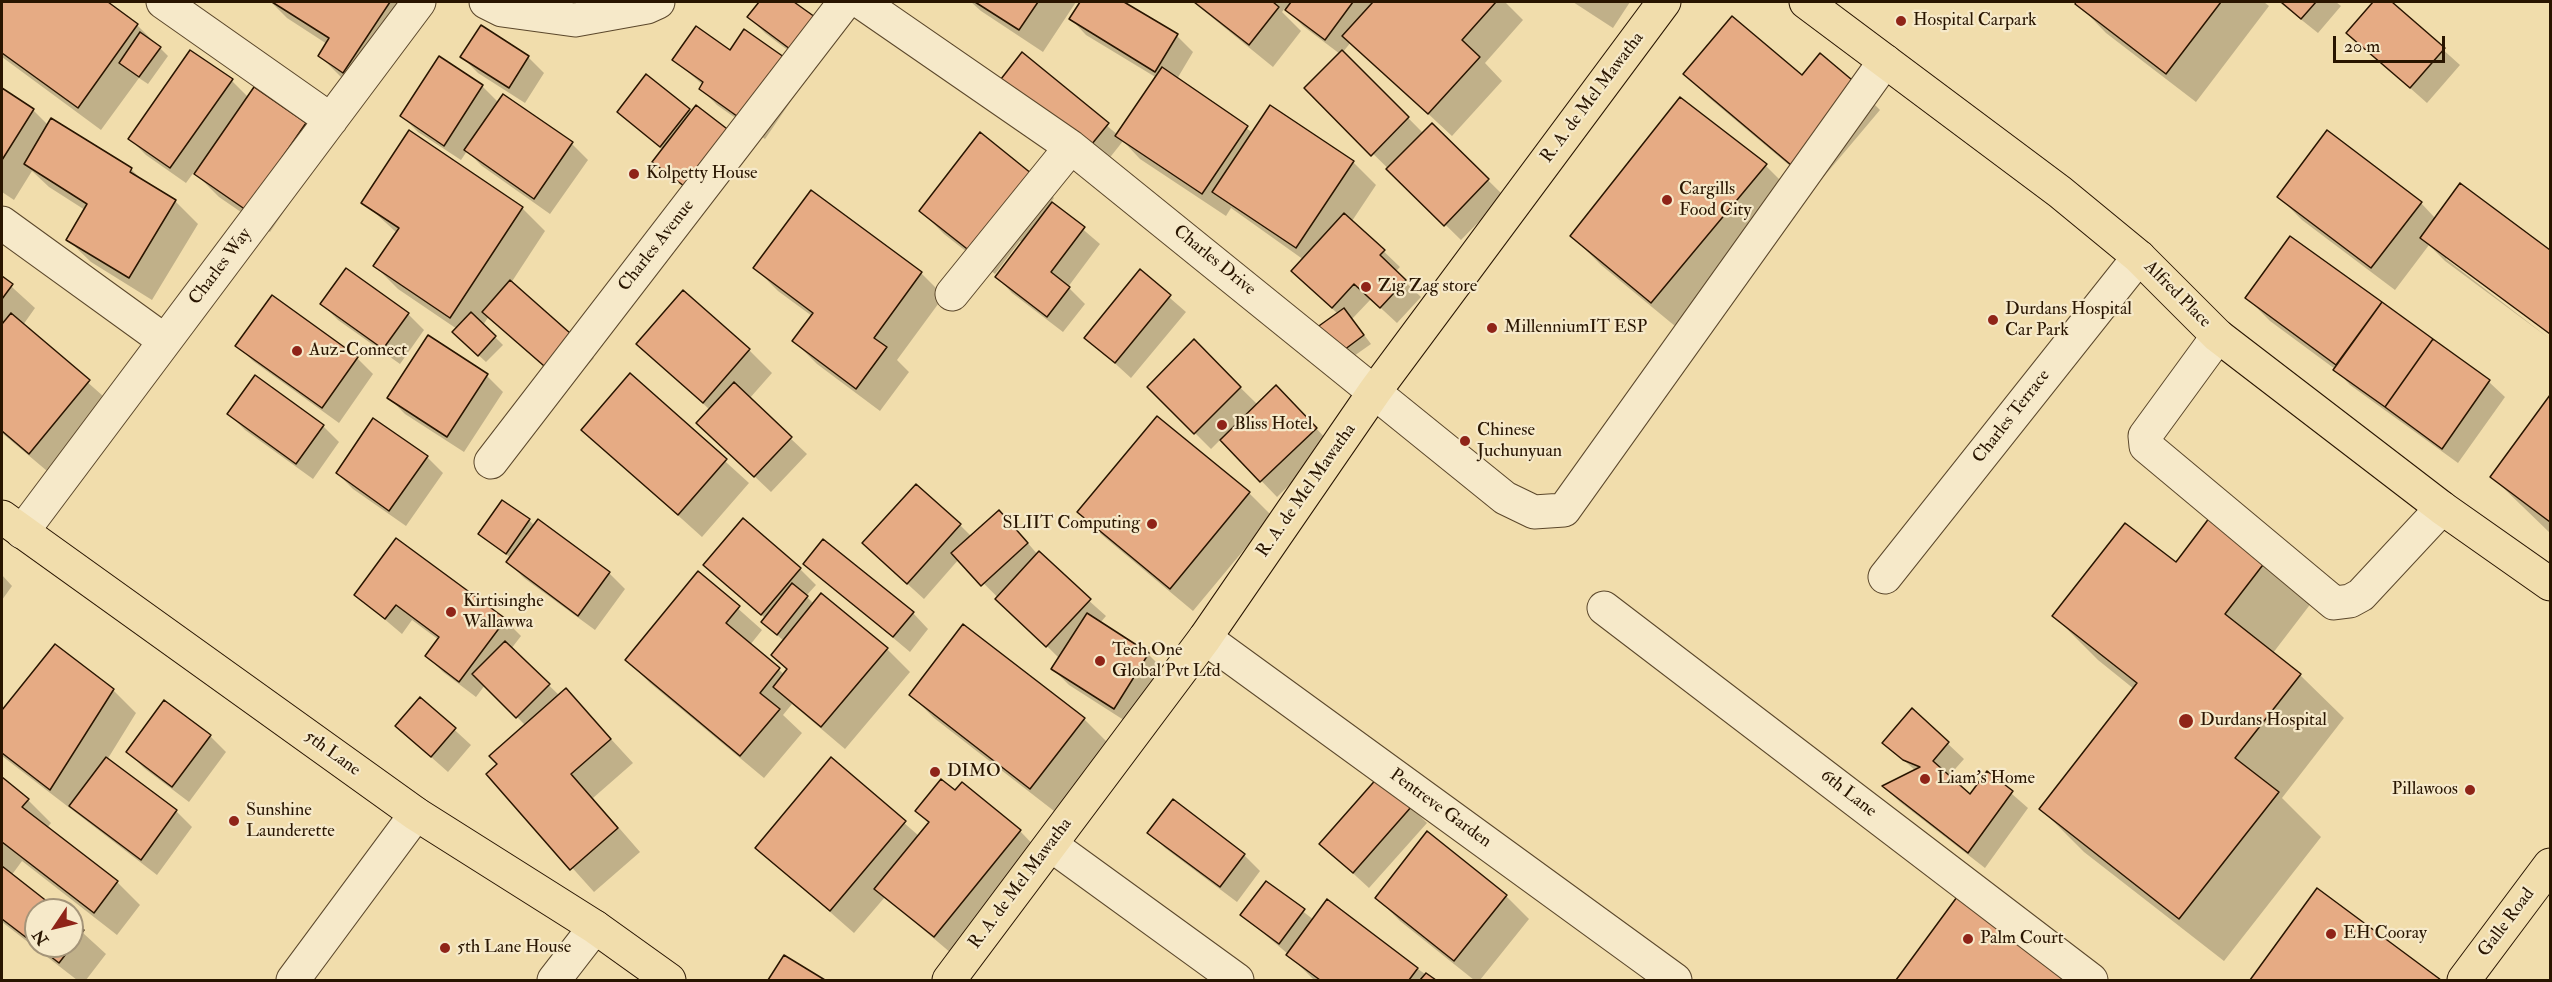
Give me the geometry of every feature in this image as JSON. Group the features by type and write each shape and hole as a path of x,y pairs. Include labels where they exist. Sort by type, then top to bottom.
{"main road":[{"name":"R. A. de Mel Mawatha","path":"950,981 1205,638 1375,391 1664,2"},
{"name":"Alfred Place","path":"1806,2 2060,192 2139,257 2218,336 2442,508 2550,584"},
{"name":"5th Lane","path":"12,524 416,814 595,927 669,981"},
{"name":"Galle Road","path":"2464,981 2550,866"}],"street":[{"path":"163,2 331,120"},
{"name":"Charles Way","path":"12,524 165,341 419,2"},
{"path":"486,2 502,10 575,20 647,7 658,2"},
{"name":"Charles Avenue","path":"491,462 845,2"},
{"name":"Charles Drive","path":"861,2 1071,147 1505,498 1534,512 1564,510 1884,61"},
{"path":"952,294 1071,147"},
{"path":"2,223 165,341"},
{"name":"Charles Terrace","path":"1885,577 2139,257"},
{"path":"2218,336 2145,436 2146,446 2334,603 2350,601 2361,595 2442,508"},
{"name":"6th Lane","path":"1604,608 2091,981"},
{"name":"Pentreve Garden","path":"1205,638 1675,981"},
{"path":"293,981 416,814"},
{"path":"1051,845 1237,981"},
{"path":"554,981 595,927"}],"building":[{"path":"2,2 108,2 138,24 78,108 2,53"},
{"path":"272,2 390,2 343,73 318,56 329,38"},
{"path":"759,2 794,2 822,22 798,55 747,17"},
{"path":"975,2 1038,2 1019,30"},
{"path":"1080,2 1124,2 1178,34 1155,72 1069,19"},
{"path":"1194,2 1273,2 1279,7 1249,45"},
{"path":"1291,2 1353,2 1325,40 1285,10"},
{"path":"1373,2 1496,2 1462,40 1480,57 1428,114 1342,36"},
{"path":"2076,2 2221,2 2166,74 2075,4"},
{"path":"2281,2 2316,2 2301,19"},
{"path":"2373,2 2392,2 2445,48 2410,88 2346,33"},
{"path":"1732,16 1802,75 1820,53 1858,85 1791,165 1683,74"},
{"path":"481,25 529,56 509,88 460,57"},
{"path":"696,26 730,50 744,29 791,62 748,124 699,89 703,82 672,60"},
{"path":"140,32 161,47 139,77 119,63"},
{"path":"190,50 233,79 170,168 128,139"},
{"path":"1342,50 1409,117 1371,156 1304,88"},
{"path":"1022,52 1109,123 1087,150 1001,79"},
{"path":"439,56 483,85 444,146 400,116"},
{"path":"1162,67 1248,126 1202,194 1115,136"},
{"path":"646,74 690,109 660,147 617,112"},
{"path":"254,87 306,123 246,210 194,174"},
{"path":"2,88 34,109 2,160"},
{"path":"503,94 573,142 534,199 464,150"},
{"name":"Cargills Food City","path":"1680,97 1767,164 1651,303 1570,236"},
{"path":"696,105 735,135 692,192 652,162"},
{"path":"1270,105 1354,161 1296,248 1212,192"},
{"path":"51,118 132,168 130,172 176,200 129,278 66,240 87,204 24,164"},
{"path":"1432,123 1489,179 1444,226 1386,169"},
{"path":"409,130 523,207 450,318 373,266 399,228 361,203"},
{"path":"2327,130 2422,202 2371,268 2277,197"},
{"path":"980,132 1032,174 971,252 919,211"},
{"path":"2460,183 2550,250 2550,334 2420,238"},
{"path":"811,190 922,272 874,338 887,347 856,389 792,341 813,313 753,268"},
{"path":"1052,202 1085,227 1051,272 1070,287 1047,317 995,277"},
{"path":"1344,213 1385,250 1380,255 1406,280 1380,308 1354,284 1332,308 1291,271"},
{"path":"2290,236 2382,302 2336,365 2245,298"},
{"path":"346,268 409,313 383,349 320,304"},
{"path":"1140,269 1171,295 1115,363 1084,338"},
{"path":"2,276 13,284 2,299"},
{"path":"510,280 579,341 551,372 482,312"},
{"path":"683,290 750,349 703,403 636,344"},
{"name":"Auz-Connect","path":"272,295 358,357 322,408 235,346"},
{"path":"2382,302 2433,339 2385,407 2333,370"},
{"path":"1344,308 1364,335 1336,356 1316,328"},
{"path":"471,312 496,336 478,356 452,332"},
{"path":"11,313 90,380 29,454 2,431 2,324"},
{"path":"428,335 488,374 447,437 387,398"},
{"path":"1194,339 1241,387 1194,434 1147,387"},
{"path":"2433,339 2490,380 2442,449 2385,407"},
{"path":"630,373 727,459 678,515 581,430"},
{"path":"255,375 324,425 296,464 227,414"},
{"path":"734,382 792,437 754,477 696,423"},
{"path":"1276,385 1317,428 1260,482 1220,440"},
{"path":"2550,395 2550,522 2490,477"},
{"path":"1157,416 1250,492 1170,589 1077,512"},
{"path":"373,418 428,456 389,511 336,473"},
{"path":"916,484 961,524 907,584 862,543"},
{"path":"502,500 530,519 506,554 478,534"},
{"path":"999,510 1028,543 981,586 951,553"},
{"name":"Durdans Hospital","path":"2213,513 2269,557 2225,614 2301,674 2235,758 2279,792 2179,919 2039,809 2137,683 2052,616 2125,523 2176,562"},
{"path":"743,518 801,568 761,615 703,565"},
{"path":"538,519 610,572 578,616 506,562"},
{"name":"Kirtisinghe Wallawwa","path":"396,538 506,619 459,682 425,656 439,637 396,605 385,619 354,595"},
{"path":"823,539 914,612 893,637 803,564"},
{"path":"1039,551 1091,599 1046,647 995,599"},
{"path":"698,571 740,606 726,623 780,668 760,693 780,709 740,756 625,660"},
{"path":"792,583 808,596 777,635 761,622"},
{"path":"821,593 888,648 821,727 773,687 787,669 771,655"},
{"name":"Tech One Global Pvt Ltd","path":"1087,613 1149,653 1114,709 1051,669"},
{"path":"963,624 1085,718 1030,789 909,695"},
{"path":"505,641 550,684 516,718 472,674"},
{"path":"55,644 114,689 50,790 2,753 2,710"},
{"path":"566,688 611,739 571,774 618,828 570,870 486,774 497,764 489,756"},
{"path":"420,697 456,728 431,757 395,726"},
{"path":"164,700 211,735 172,787 126,752"},
{"name":"Liam's Home","path":"1912,708 1949,742 1933,761 1970,794 1987,771 2013,791 1968,853 1882,786 1920,767 1903,760 1882,743"},
{"path":"106,757 177,810 141,860 69,806"},
{"path":"831,757 906,821 830,911 755,848"},
{"path":"1379,776 1412,806 1353,873 1319,844"},
{"path":"2,777 29,799 22,807 118,881 94,913 84,905 84,898 75,898 2,842"},
{"path":"941,779 955,790 962,782 1021,830 934,937 874,889 929,822 915,811"},
{"path":"1173,799 1245,854 1220,887 1147,833"},
{"path":"1427,831 1507,895 1454,961 1375,898"},
{"path":"2,866 43,898 24,898 24,936 2,919"},
{"path":"1266,881 1305,909 1279,944 1240,915"},
{"name":"EH Cooray","path":"2317,888 2441,980 2250,980"},
{"name":"Palm Court","path":"1957,897 2064,980 1896,980"},
{"path":"1327,899 1418,968 1409,980 1320,980 1286,955"},
{"path":"784,955 825,980 768,980"},
{"path":"53,958 63,958 59,963"},
{"path":"1426,973 1436,980 1420,980"}],"place":[{"name":"Hospital Carpark","path":"1901,21"},
{"name":"Kolpetty House","path":"634,174"},
{"name":"Cargills Food City","path":"1667,200"},
{"name":"Zig Zag store","path":"1366,287"},
{"name":"Durdans Hospital Car Park","path":"1993,320"},
{"name":"MillenniumIT ESP","path":"1492,328"},
{"name":"Auz-Connect","path":"297,351"},
{"name":"Bliss Hotel","path":"1222,425"},
{"name":"Chinese Juchunyuan","path":"1465,441"},
{"name":"SLIIT Computing","path":"1152,524"},
{"name":"Kirtisinghe Wallawwa","path":"451,612"},
{"name":"Tech One Global Pvt Ltd","path":"1100,661"},
{"name":"Durdans Hospital","path":"2186,721"},
{"name":"DIMO","path":"935,772"},
{"name":"Liam's Home","path":"1925,779"},
{"name":"Pillawoos","path":"2470,790"},
{"name":"Sunshine Launderette","path":"234,821"},
{"name":"EH Cooray","path":"2331,934"},
{"name":"Palm Court","path":"1968,939"},
{"name":"5th Lane House","path":"445,948"}]}
